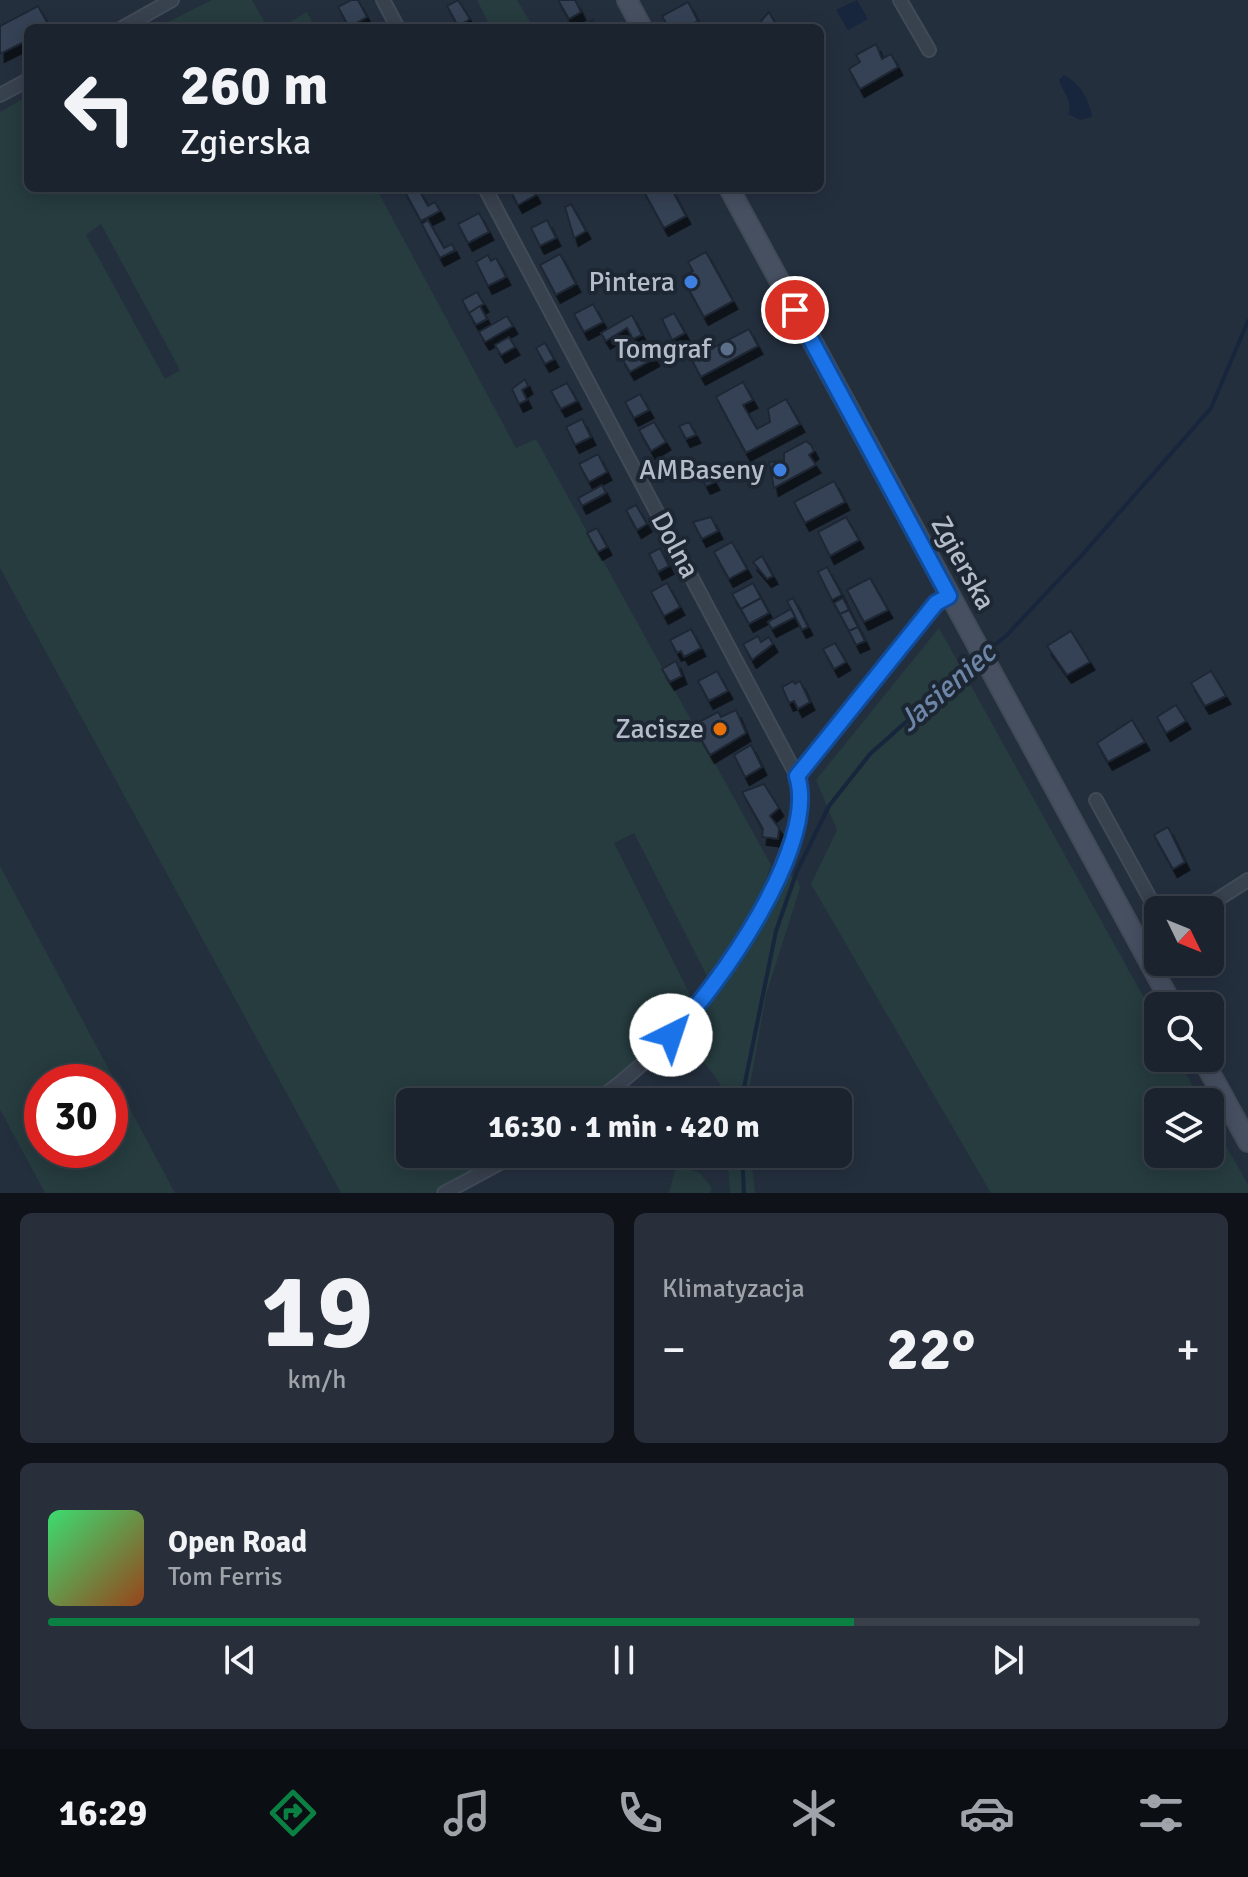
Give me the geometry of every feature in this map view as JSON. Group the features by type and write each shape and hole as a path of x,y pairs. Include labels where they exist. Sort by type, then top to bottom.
{"main road":[{"path":"627,0 640,24"},
{"name":"Zgierska","path":"731,192 1165,992"},
{"path":"1210,1072 1248,1142"}],"street":[{"path":"129,24 172,0"},
{"path":"383,0 396,24"},
{"path":"900,0 929,50"},
{"path":"0,95 24,82"},
{"name":"Dolna","path":"487,192 797,776"},
{"path":"613,1088 639,1068 688,1018 753,926 772,893 792,837 800,808 797,776 936,603 949,596"},
{"path":"1096,800 1149,896"},
{"path":"1223,896 1248,880"},
{"path":"444,1193 491,1168"}],"green space":[{"path":"212,0 252,0 266,24 164,24"},
{"path":"477,0 517,0 532,24 489,24"},
{"path":"307,12 313,24 286,24"},
{"path":"24,98 24,192 378,192 516,448 536,439 771,865 755,911 708,978 634,833 614,843 692,999 636,1062 602,1088 396,1088 396,1168 481,1168 434,1193 341,1193 0,568 0,112","holes":["101,224 180,370 165,379 86,235"]},
{"path":"939,628 1144,998 1144,1072 1185,1072 1194,1088 1144,1088 1144,1168 1224,1168 1224,1142 1248,1185 1248,1193 991,1193 811,884 837,830 816,780"},
{"path":"0,866 106,1064 24,1064 24,1154 0,1109"},
{"path":"787,872 798,881 800,888 766,995 749,1088 722,1088 688,1046 656,1076 649,1068 728,977 776,899"},
{"path":"128,1105 175,1193 45,1193 32,1168 128,1168"},
{"path":"685,1168 700,1173 712,1188 710,1193 669,1193 675,1170"},
{"path":"728,1168 752,1168 755,1193 730,1193"}],"water":[{"path":"857,0 868,19 848,30 836,10"},
{"path":"1064,75 1083,93 1092,117 1080,120 1068,114 1069,101 1059,80"}],"building":[{"path":"358,0 367,17 347,24 338,7"},
{"path":"458,0 470,19 457,24 447,6"},
{"path":"558,0 575,0 581,12 569,19"},
{"path":"688,2 698,21 692,24 667,24 662,16"},
{"path":"38,6 48,24 24,24 24,42 0,54 0,26"},
{"path":"769,12 776,24 763,24 761,21"},
{"path":"876,44 882,59 891,54 898,67 860,89 849,69 860,62 856,55"},
{"path":"405,192 420,192 428,206 435,202 440,211 421,221"},
{"path":"511,192 534,192 536,195 518,205"},
{"path":"644,192 673,192 686,216 664,228"},
{"path":"571,204 586,231 574,238 565,207"},
{"path":"479,213 489,232 468,243 458,224"},
{"path":"428,220 444,248 452,244 455,250 440,258 422,224"},
{"path":"547,220 556,238 540,246 531,228"},
{"path":"706,252 733,301 704,317 682,277 693,271 688,262"},
{"path":"560,254 576,284 556,295 540,265"},
{"path":"488,255 491,261 496,258 506,277 488,286 476,262"},
{"path":"477,292 484,304 469,313 462,300"},
{"path":"593,304 603,322 584,332 574,314"},
{"path":"480,306 487,319 476,325 469,313"},
{"path":"674,313 685,333 672,340 662,319"},
{"path":"632,315 642,335 633,339 627,328 606,341 601,333"},
{"path":"507,316 513,326 485,342 479,332"},
{"path":"749,329 758,346 701,377 685,347 703,338 709,350"},
{"path":"509,337 515,347 501,355 495,345"},
{"path":"545,343 554,359 545,364 536,348"},
{"path":"647,343 655,358 630,372 621,357"},
{"path":"525,379 528,386 522,390 527,400 519,404 512,389"},
{"path":"743,382 753,400 743,405 757,429 770,422 768,409 786,399 800,424 746,453 716,397"},
{"path":"567,383 577,401 561,409 551,391"},
{"path":"640,394 649,410 634,418 625,402"},
{"path":"582,419 591,437 575,445 566,427"},
{"path":"654,422 666,442 651,451 639,430"},
{"path":"689,422 696,435 686,439 679,426"},
{"path":"806,441 814,451 809,455 816,465 774,488 769,462 784,461 784,453"},
{"path":"598,454 607,472 589,482 579,464"},
{"path":"705,464 715,482 706,486 697,469"},
{"path":"834,481 845,502 805,523 794,502"},
{"path":"602,485 606,493 582,506 578,498"},
{"path":"636,505 647,524 637,530 626,510"},
{"path":"711,517 718,531 702,539 693,522"},
{"path":"846,517 859,540 830,556 818,532"},
{"path":"597,528 607,547 598,552 587,533"},
{"path":"732,542 747,569 729,579 714,552"},
{"path":"660,548 669,566 658,572 649,554"},
{"path":"762,556 773,576 767,579 753,562"},
{"path":"827,567 842,595 832,600 818,572"},
{"path":"870,578 888,610 864,622 847,590"},
{"path":"667,583 680,607 664,616 651,592"},
{"path":"753,583 761,598 741,609 732,594"},
{"path":"761,598 769,613 749,624 741,609"},
{"path":"793,598 808,627 802,630 787,601"},
{"path":"843,598 849,610 840,614 834,603"},
{"path":"791,609 795,617 772,629 768,622"},
{"path":"849,610 858,627 849,631 840,614"},
{"path":"858,627 865,641 856,645 849,631"},
{"path":"691,629 701,648 684,657 681,651 677,653 670,640"},
{"path":"1071,631 1090,662 1067,675 1047,646"},
{"path":"758,636 761,642 769,637 773,644 752,660 743,644"},
{"path":"835,643 846,662 834,669 823,649"},
{"path":"676,661 682,676 670,682 662,669"},
{"path":"717,671 728,691 709,701 698,681"},
{"path":"1211,671 1226,696 1205,706 1191,683"},
{"path":"793,681 795,684 800,681 810,702 798,709 794,701 789,703 782,687"},
{"path":"1176,705 1186,721 1166,733 1157,717"},
{"name":"Zacisze","path":"736,710 746,733 710,755 693,725 718,712 721,717"},
{"path":"1132,720 1145,742 1108,762 1097,743"},
{"path":"751,745 762,767 745,777 734,755"},
{"path":"764,784 779,808 770,816 779,828 778,839 762,837 763,829 742,792"},
{"path":"1168,827 1185,862 1173,869 1154,835"}],"waterway":[{"name":"Jasieniec","path":"988,650 1006,636 1082,555 1211,408 1248,321"},
{"name":"Jasieniec","path":"744,1088 776,931 797,871 829,806 870,754 978,658"},
{"name":"Jasieniec","path":"743,1168 744,1193"}],"place":[{"name":"Pintera","path":"691,282"},
{"name":"Tomgraf","path":"727,349"},
{"name":"AMBaseny","path":"780,470"},
{"name":"Zacisze","path":"720,729"}],"route":[{"path":"671,1035 688,1018 727,966 772,893 800,808 797,776 936,603 949,596 795,310"}]}
